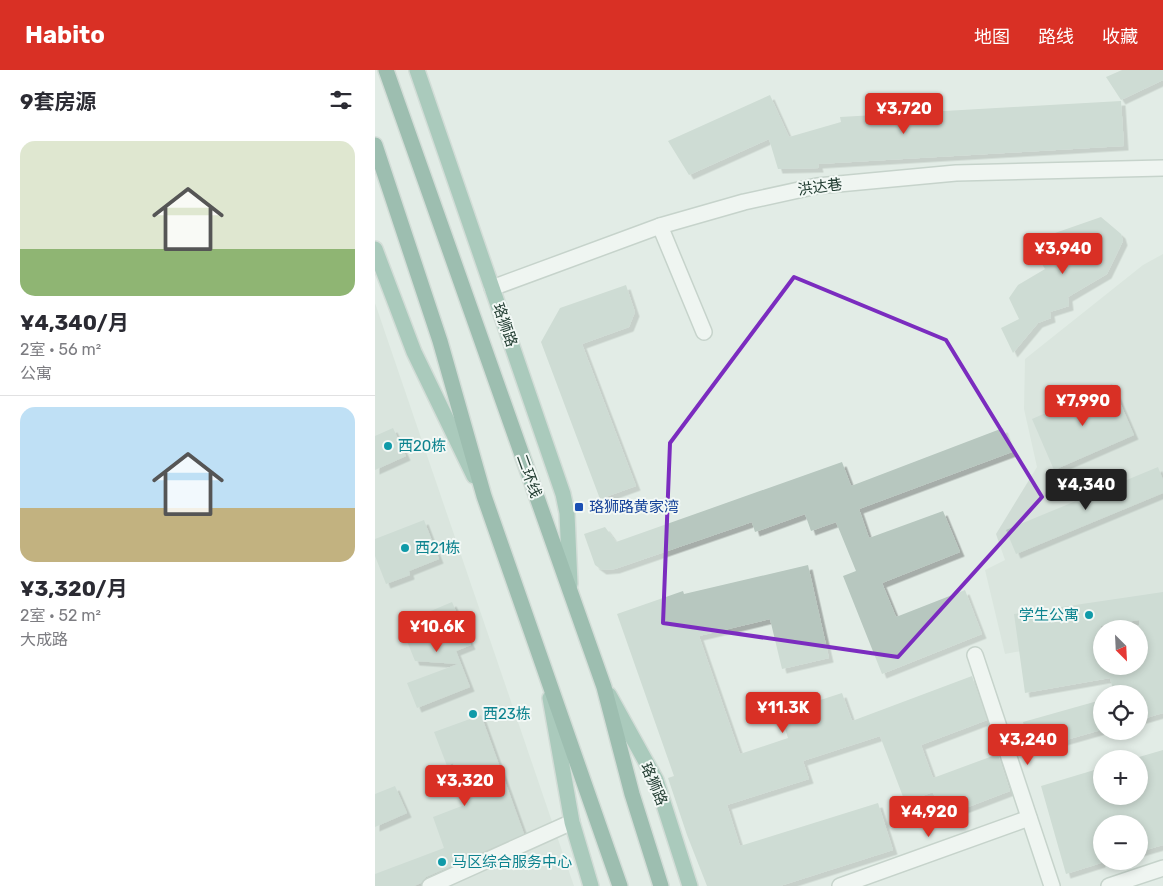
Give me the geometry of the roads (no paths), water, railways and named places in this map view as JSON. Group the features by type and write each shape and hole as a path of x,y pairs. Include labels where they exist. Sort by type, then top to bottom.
{"highway":[{"name":"二环线","path":"386,70 570,586 604,687 632,794 661,886"},
{"path":"375,146 440,341 484,496 620,886"}],"main road":[{"name":"珞狮路","path":"417,70 563,494 567,513 570,586"},
{"path":"375,249 414,352 484,496"},
{"path":"546,677 572,822 591,886"},
{"name":"珞狮路","path":"604,687 656,780 690,886"}],"street":[{"name":"洪达巷","path":"492,288 660,226 744,202 817,186 956,174 1163,168"},
{"path":"660,226 703,332"},
{"path":"975,655 1052,886"},
{"path":"840,886 1029,818"},
{"path":"430,886 572,822"},
{"path":"1109,886 1163,868"}],"place":[{"name":"西20栋","path":"388,446"},
{"name":"珞狮路黄家湾","path":"579,507"},
{"name":"西21栋","path":"405,548"},
{"name":"学生公寓","path":"1089,615"},
{"name":"西23栋","path":"473,714"},
{"name":"马区综合服务中心","path":"442,862"}]}
